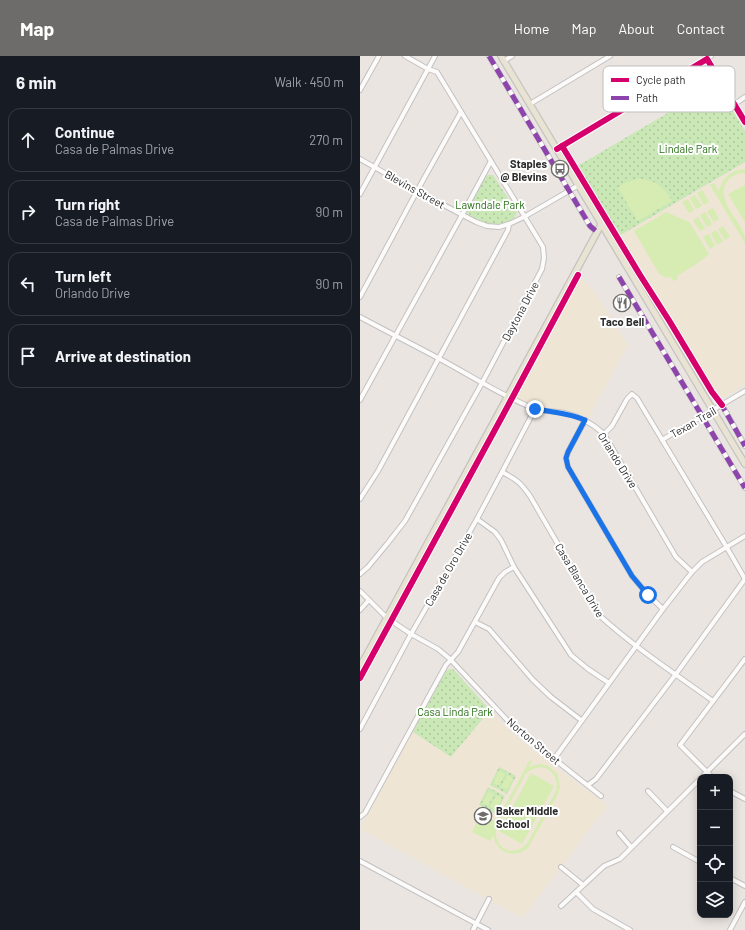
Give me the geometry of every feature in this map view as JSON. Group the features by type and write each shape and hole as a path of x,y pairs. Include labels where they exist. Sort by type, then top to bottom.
{"main road":[{"path":"503,58 745,464"},
{"path":"360,667 602,223"}],"street":[{"path":"360,90 379,56"},
{"name":"Daytona Drive","path":"360,574 368,567 405,521 482,383 542,269 544,258 543,247 437,72 428,69 405,56"},
{"path":"360,194 435,56"},
{"path":"489,56 590,226 597,232"},
{"path":"503,58 512,56"},
{"path":"530,104 610,56"},
{"path":"693,66 708,57 713,66"},
{"path":"745,97 735,104 745,122"},
{"path":"360,297 461,112"},
{"path":"557,149 618,112"},
{"name":"Blevins Street","path":"360,159 462,215 487,226 499,227 509,224 579,185"},
{"path":"360,400 491,161"},
{"path":"360,500 378,471 508,230 509,224"},
{"path":"619,277 745,488"},
{"name":"Orlando Drive","path":"360,317 482,383 535,409 577,416 596,427 604,434 676,557 692,572"},
{"name":"Texan Trail","path":"662,440 745,391"},
{"path":"588,785 596,779 676,674 745,579 637,398 632,394 627,399 612,426 604,434"},
{"path":"722,405 745,446"},
{"name":"Casa de Oro Drive","path":"360,729 411,634 477,519 535,409"},
{"path":"585,420 568,452 566,458 568,467 632,576 648,595 664,609"},
{"name":"Casa Blanca Drive","path":"502,472 515,479 523,486 530,496 599,615 636,646 713,701"},
{"path":"477,519 495,532 501,540 514,567 571,655 609,683"},
{"path":"554,759 581,720 692,572 702,562 726,546 745,536"},
{"path":"360,817 365,813 446,664 458,652 499,578 505,572 514,567"},
{"name":"Norton Street","path":"360,591 387,618 411,634 438,649 450,659 509,722 601,796"},
{"path":"360,610 369,600"},
{"path":"475,622 490,629 534,680 551,697 581,720"},
{"path":"745,659 680,745 707,772 745,734"},
{"path":"561,906 604,866 620,859 697,782"},
{"path":"648,791 667,811"},
{"path":"733,793 745,799"},
{"path":"619,834 631,847"},
{"path":"673,847 697,860"},
{"path":"360,861 488,930"},
{"path":"561,867 583,885"},
{"path":"733,880 745,886"},
{"path":"576,892 593,909 630,930"},
{"path":"473,930 489,899"},
{"path":"730,930 745,902"}],"shaded area":[{"path":"745,162 745,385 719,401 714,401 619,236"},
{"path":"575,278 587,283 598,296 628,345 588,419 571,412 538,407 513,397 512,394"},
{"name":"Baker Middle School","path":"490,710 510,731 532,749 608,805 523,918 360,829 413,732 451,757"}],"green space":[{"name":"Lindale Park","path":"669,112 734,112 745,131 745,162 619,236 576,167"},
{"path":"745,169 745,173 740,173 728,180 724,187 724,194 728,208 744,234 745,243 710,185 714,183 719,191 726,178 731,173"},
{"name":"Lawndale Park","path":"493,175 517,212 509,222 490,224 468,214 466,209 484,177"},
{"path":"638,179 654,182 666,192 672,201 640,220 637,220 618,188 627,182"},
{"path":"745,185 745,222 728,194"},
{"path":"702,190 709,202 704,205 697,193"},
{"path":"695,195 702,206 696,209 690,198"},
{"path":"688,199 694,210 689,213 682,202"},
{"path":"713,208 719,219 714,222 707,211"},
{"path":"666,212 689,222 709,254 677,276 678,279 673,281 671,277 667,278 660,275 634,231"},
{"path":"705,212 712,224 707,227 700,215"},
{"path":"698,217 705,228 700,231 693,220"},
{"path":"723,226 730,237 725,240 718,229"},
{"path":"716,230 723,241 717,245 711,233"},
{"path":"709,234 715,246 710,249 703,237"},
{"name":"Casa Linda Park","path":"453,669 490,710 451,757 413,732 446,671"},
{"path":"530,760 532,761 529,767 539,764 545,765 550,767 558,775 560,787 558,794 528,848 517,853 506,852 498,846 493,835 490,841 472,832 482,814 496,822","holes":["541,767 552,772 556,779 556,791 528,842 517,850 511,851 505,849 497,841 497,827 525,775 534,769"]},
{"path":"499,767 516,776 507,794 490,785"},
{"path":"499,771 505,774 499,786 493,783"},
{"path":"531,773 554,786 522,844 499,831"},
{"path":"507,775 513,778 507,790 501,787"},
{"path":"488,787 505,796 496,814 479,805"},
{"path":"489,791 494,794 488,806 482,803"},
{"path":"496,795 502,798 496,810 490,807"}],"marked path":[{"path":"489,56 590,226 597,232"},
{"path":"619,277 745,488"},
{"path":"720,402 745,446"}],"cycle path":[{"path":"695,66 707,59 711,66"},
{"path":"735,105 745,122"},
{"path":"557,149 619,112"},
{"path":"562,146 712,392 722,405"},
{"path":"360,678 578,275"}],"place":[{"name":"Staples @ Blevins","path":"560,169"},
{"name":"Taco Bell","path":"622,303"},
{"name":"Baker Middle School","path":"483,816"}],"route":[{"path":"535,409 564,413 577,416 585,420 568,452 566,458 568,467 632,576 648,595"}]}
